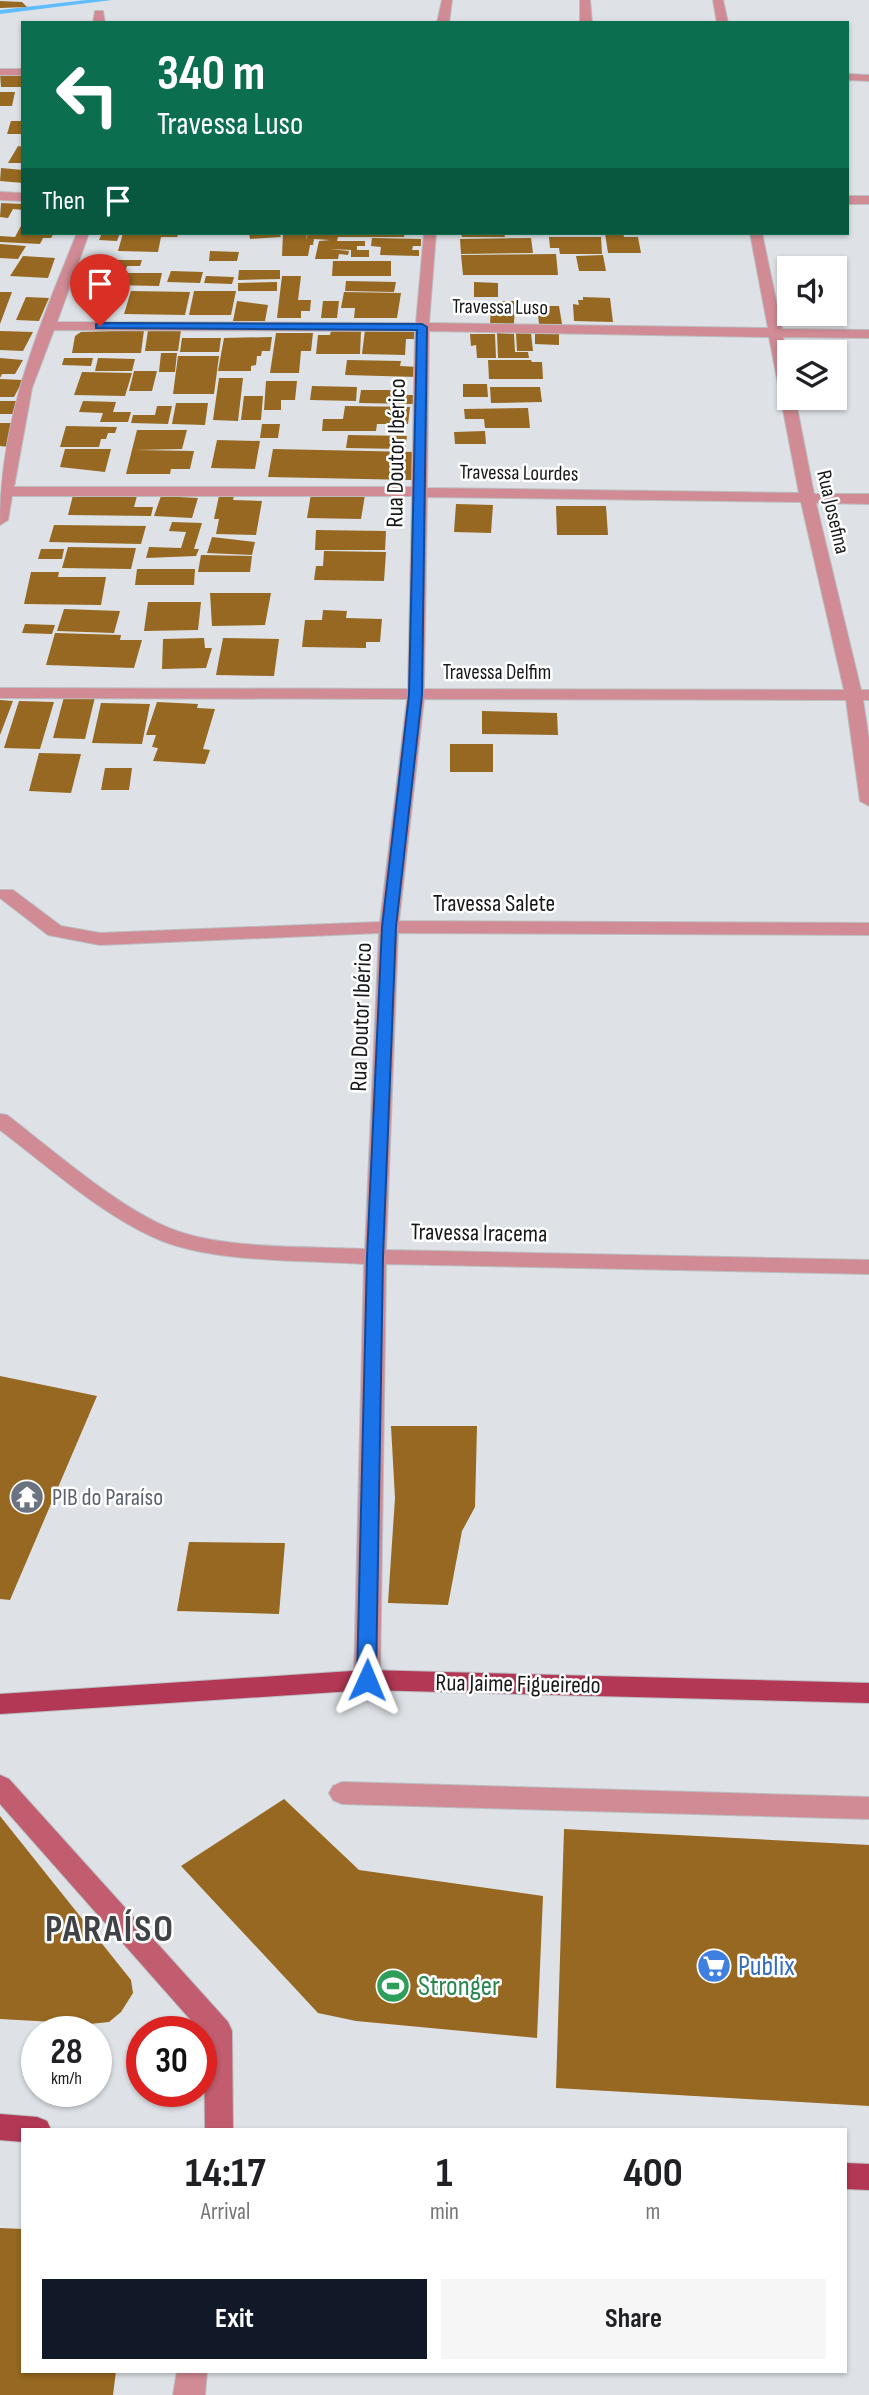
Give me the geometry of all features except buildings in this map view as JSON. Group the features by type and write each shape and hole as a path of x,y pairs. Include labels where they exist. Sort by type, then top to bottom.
{"main road":[{"name":"Rua Jaime Figueiredo","path":"0,1704 367,1680 869,1693"},
{"path":"0,1786 218,2031 219,2128"},
{"path":"0,2127 21,2129"},
{"path":"847,2176 869,2177"}],"street":[{"path":"443,21 447,0"},
{"path":"585,0 586,21"},
{"path":"719,0 723,21"},
{"path":"0,72 21,72"},
{"path":"849,78 869,78"},
{"path":"0,196 21,197"},
{"path":"849,200 869,200"},
{"path":"0,520 3,491 25,388 82,235"},
{"name":"Rua Doutor Ibérico","path":"367,1680 375,1257 389,927 416,695 422,327 430,235"},
{"name":"Rua Josefina","path":"756,235 808,499 861,695 869,801"},
{"name":"Travessa Luso","path":"46,326 422,327 869,334"},
{"name":"Travessa Lourdes","path":"3,491 421,492 869,499"},
{"name":"Travessa Delfim","path":"0,694 861,695"},
{"name":"Travessa Salete","path":"6,894 55,931 100,939 389,927 869,929"},
{"name":"Travessa Iracema","path":"0,1120 107,1201 162,1233 219,1248 375,1257 869,1267"},
{"path":"342,1793 869,1808"},
{"path":"189,2395 192,2373"}],"waterway":[{"path":"0,12 108,0"}],"place":[{"name":"PIB do Paraíso","path":"27,1497"},
{"name":"Publix","path":"714,1966"},
{"name":"Stronger","path":"393,1986"}],"district":[{"name":"PARAÍSO","path":"110,1929"}],"route":[{"path":"100,326 422,327 416,695 389,927 375,1257 367,1680"}]}
